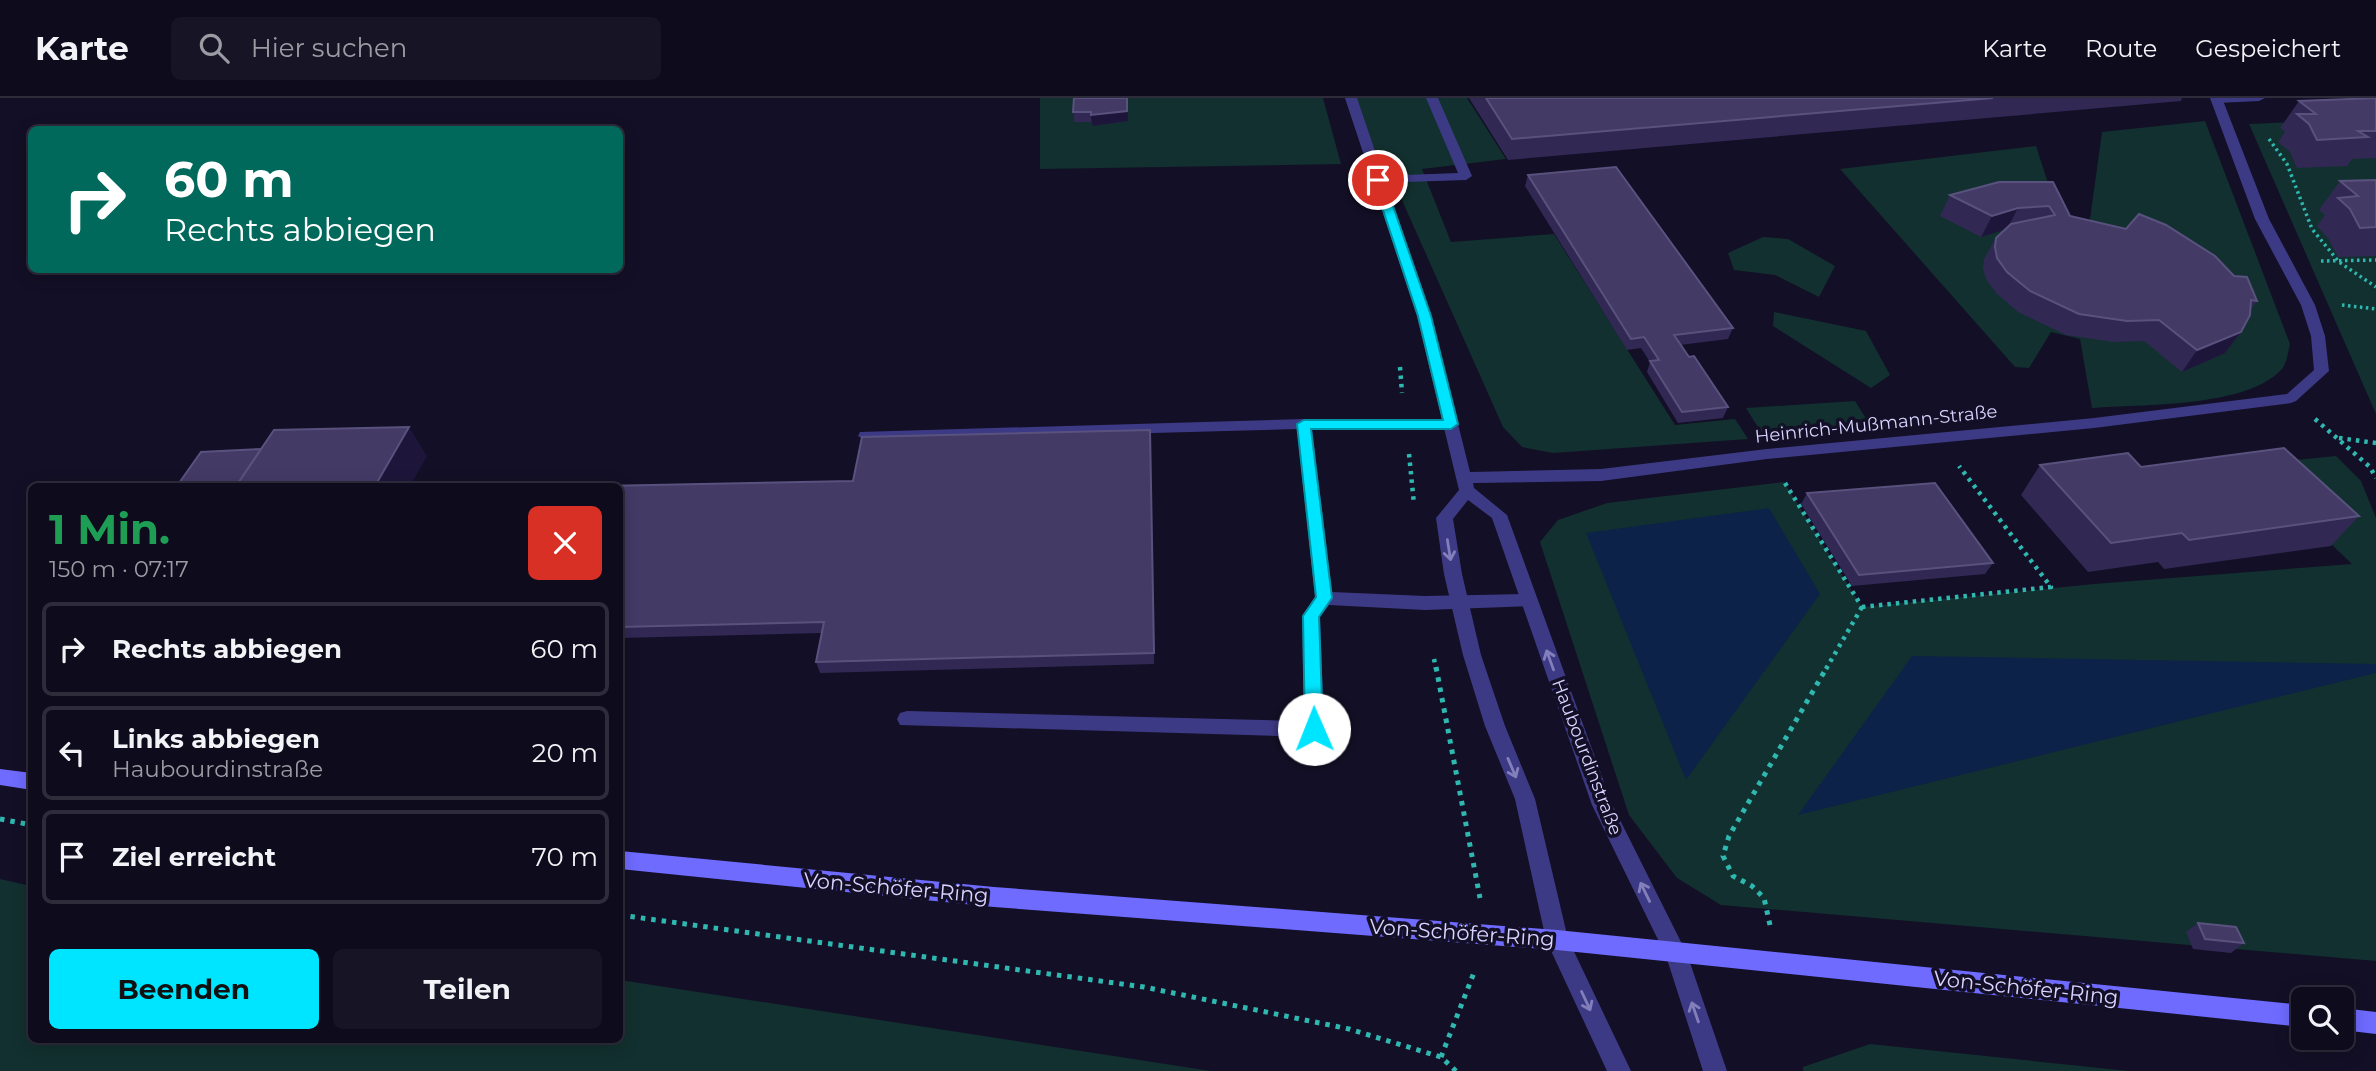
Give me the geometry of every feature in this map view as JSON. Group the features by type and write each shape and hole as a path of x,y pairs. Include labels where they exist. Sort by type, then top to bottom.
{"main road":[{"path":"0,777 28,781"},
{"name":"Von-Schöfer-Ring","path":"623,860 995,897 1557,940 2291,1015"},
{"path":"2354,1021 2376,1023"}],"street":[{"path":"1351,98 1424,316 1466,484 1444,518 1459,603 1495,726 1525,799 1557,940 1619,1071"},
{"path":"1378,180 1466,176 1432,98"},
{"path":"2259,98 2217,99 2262,219 2308,305 2318,336 2322,371 2291,398"},
{"name":"Heinrich-Mußmann-Straße","path":"1466,484 1601,475 1767,454 2094,423 2291,398"},
{"path":"866,436 1304,424 1451,424"},
{"path":"907,719 1314,729 1311,616 1324,598 1304,424"},
{"name":"Haubourdinstraße","path":"1466,484 1499,515 1602,805 1676,954 1715,1071"},
{"path":"1324,598 1459,603 1529,601"}],"path":[{"path":"2244,99 2287,164 2312,229 2339,262 2376,287"},
{"path":"2284,260 2376,260"},
{"path":"2291,398 2370,467 2376,478"},
{"path":"1862,607 2051,587 1938,437"},
{"path":"2337,438 2376,443"},
{"path":"1767,454 1862,607"},
{"path":"1779,964 1764,898 1752,886 1733,876 1723,856 1729,836 1862,607"},
{"path":"0,819 28,824"},
{"path":"623,915 1144,986 1349,1029 1441,1057 1456,1071"}],"green space":[{"path":"1040,98 1323,98 1341,164 1040,169"},
{"path":"1351,98 1467,98 1506,159 1422,169 1451,242 1554,234 1675,425 1735,419 1748,439 1553,453 1522,447 1503,427 1393,180 1378,180"},
{"path":"2376,118 2376,414 2249,124"},
{"path":"2205,121 2290,344 2283,367 2265,382 2219,398 2192,402 2092,408 2080,339 2051,332 2029,368 2015,367 1840,169 2036,146 2066,238 2087,241 2102,132"},
{"path":"1763,237 1788,239 1835,266 1819,297 1775,275 1734,270 1728,253"},
{"path":"1774,312 1866,331 1890,375 1871,388 1773,326"},
{"path":"1855,401 1872,428 1764,437 1746,408"},
{"path":"2336,456 2361,481 2376,518 2376,961 1721,905 1677,878 1629,815 1540,542 1558,520 1607,503 1784,482 1862,607 2094,584 2352,564 2248,465"},
{"path":"0,879 28,885 28,1043 623,1043 623,980 1211,1071 0,1071"},
{"path":"1870,1044 2129,1071 1803,1071 1803,1067"}],"water":[{"path":"1769,508 1820,594 1686,780 1586,533"},
{"path":"1912,656 2376,664 2376,673 1798,815"}],"building":[{"path":"1074,98 1127,98 1127,111 1091,115 1091,112 1073,112"},
{"path":"1486,98 1993,98 1512,139"},
{"path":"2376,98 2376,131 2358,131 2368,137 2317,140 2309,124 2297,114 2316,114 2299,101"},
{"path":"1616,167 1733,328 1674,335 1689,357 1694,356 1728,407 1682,412 1650,361 1659,360 1644,337 1631,339 1528,175"},
{"path":"2376,180 2376,227 2360,228 2350,209 2338,198 2358,196 2340,181"},
{"path":"1999,182 2053,182 2070,216 2126,229 2139,214 2166,225 2215,256 2234,276 2247,277 2257,301 2251,300 2250,315 2241,332 2197,350 2159,320 2127,321 2079,314 2030,291 2007,272 1997,258 1996,238 2011,224 2055,215 2049,206 2018,208 1992,216 1950,195"},
{"path":"409,427 377,483 238,483 274,430"},
{"path":"1150,430 1154,653 816,662 824,622 623,627 623,486 853,481 862,437"},
{"path":"2284,448 2359,516 2189,540 2182,533 2111,543 2040,465 2128,453 2141,467"},
{"path":"261,449 238,483 179,483 201,452"},
{"path":"1935,483 1993,563 1859,575 1807,493"},
{"path":"2198,923 2236,927 2244,943 2205,939"}],"route":[{"path":"1314,729 1311,616 1324,598 1304,424 1451,424 1424,316 1378,180"}]}
